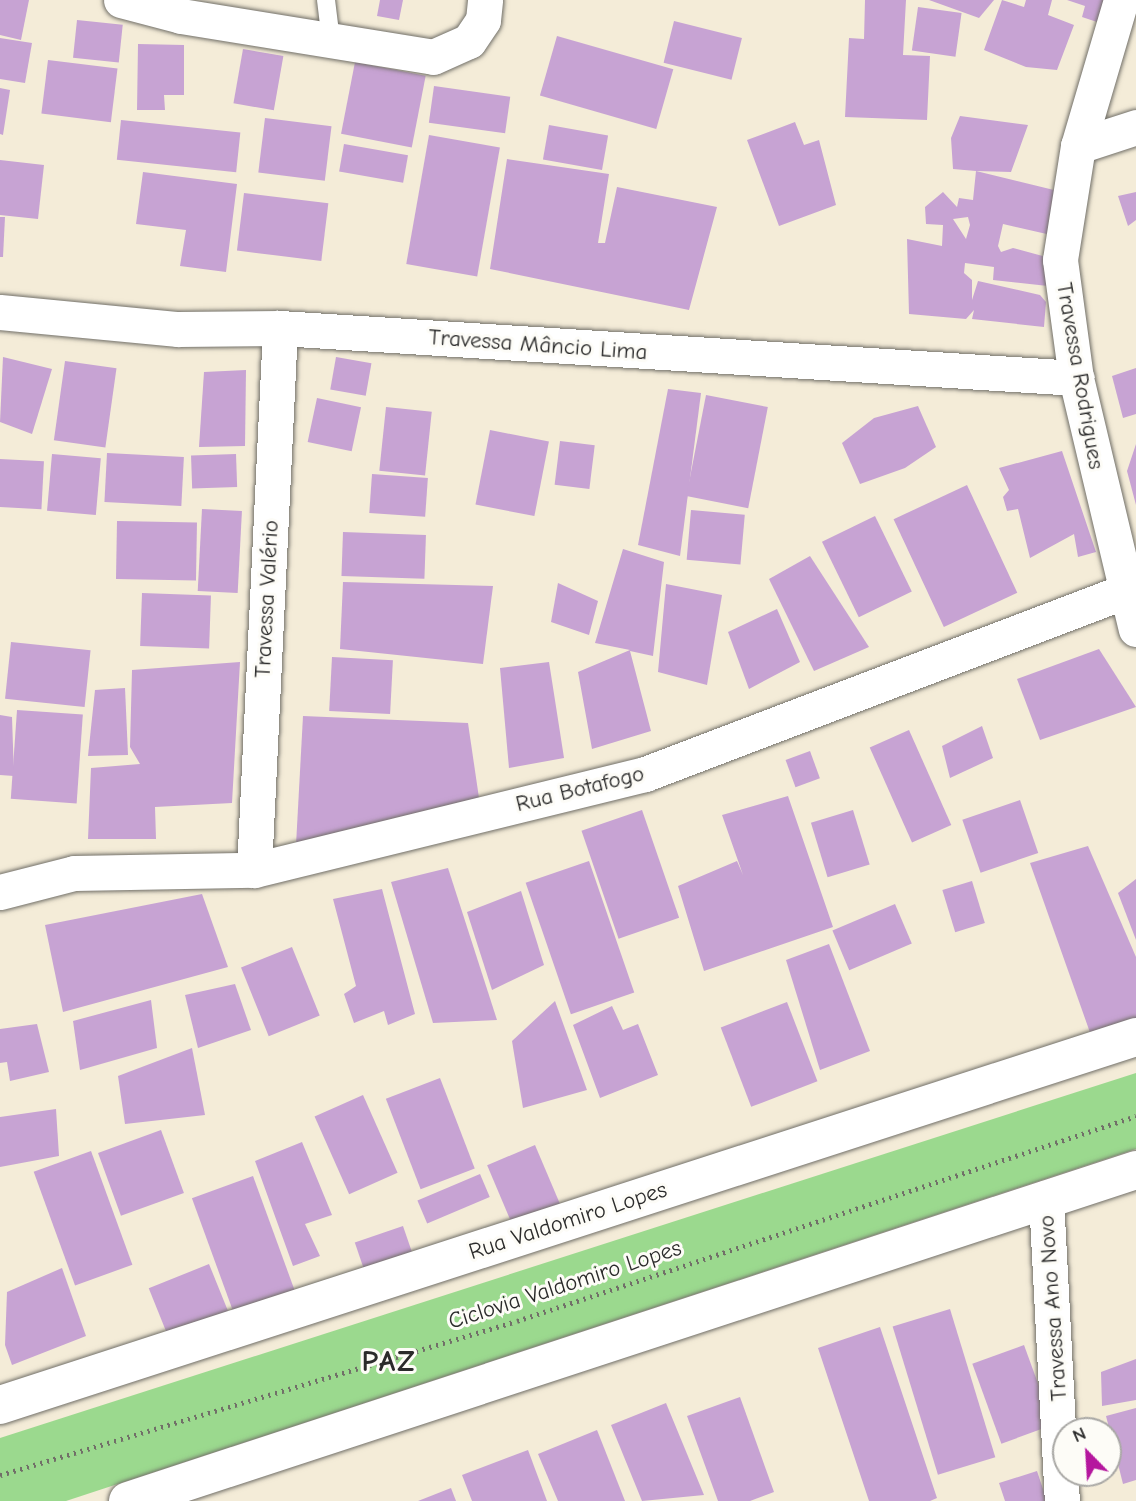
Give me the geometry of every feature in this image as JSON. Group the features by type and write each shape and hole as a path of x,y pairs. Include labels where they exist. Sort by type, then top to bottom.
{"street":[{"path":"121,0 331,41 433,57 454,53 483,20 485,0"},
{"name":"Travessa Rodrigues","path":"1121,0 1078,146 1060,260 1076,378 1130,590 1136,629"},
{"path":"1078,146 1136,127"},
{"name":"Travessa Mâncio Lima","path":"0,312 178,329 280,328 1076,378"},
{"name":"Travessa Valério","path":"254,870 280,328"},
{"name":"Rua Botafogo","path":"0,892 74,873 254,870 645,774 1130,590"},
{"name":"Rua Valdomiro Lopes","path":"0,1405 1136,1037"},
{"path":"128,1501 1136,1170"},
{"name":"Travessa Ano Novo","path":"1046,1198 1062,1501"}],"lane":[{"path":"326,0 331,41"}],"path":[{"name":"Ciclovia Valdomiro Lopes","path":"0,1475 517,1321 1136,1116"}],"green space":[{"path":"1136,1073 1136,1149 66,1501 0,1501 0,1438"}],"building":[{"path":"0,0 29,0 21,40 0,35"},
{"path":"380,0 403,0 399,20 377,16"},
{"path":"865,0 906,0 903,55 930,56 927,120 845,117 849,38 864,39"},
{"path":"929,0 994,0 979,18"},
{"path":"1002,0 1024,7 1026,0 1052,0 1048,15 1074,25 1057,70 1026,67 984,50"},
{"path":"1067,0 1105,0 1097,22 1082,17 1085,6"},
{"path":"918,7 962,13 955,57 912,51"},
{"path":"77,20 123,25 119,63 73,58"},
{"path":"674,21 742,38 732,80 664,63"},
{"path":"557,36 673,69 656,129 540,96"},
{"path":"0,38 32,43 25,83 0,79"},
{"path":"138,44 184,45 184,95 164,95 165,110 137,110"},
{"path":"243,49 283,56 274,110 233,103"},
{"path":"48,60 117,69 111,122 41,114"},
{"path":"355,62 426,76 412,147 341,134"},
{"path":"434,86 510,97 505,133 429,123"},
{"path":"0,88 10,90 3,135 0,134"},
{"path":"960,116 1028,125 1011,172 953,169 951,138"},
{"path":"265,118 332,126 325,181 258,173"},
{"path":"121,120 240,133 236,172 117,160"},
{"path":"795,122 804,145 819,140 836,205 779,226 747,140"},
{"path":"549,125 608,135 602,170 543,159"},
{"path":"429,135 500,148 477,277 406,264"},
{"path":"344,144 408,155 403,183 339,172"},
{"path":"507,159 609,174 598,243 605,243 617,187 717,207 689,310 490,269"},
{"path":"0,160 44,165 38,219 0,215"},
{"path":"976,171 1058,191 1051,235 1003,224 998,246 1001,252 1013,248 1050,258 1048,286 993,280 994,267 965,263 964,273 972,280 972,300 978,281 1040,295 1046,302 1044,327 972,319 974,310 966,319 909,314 907,239 942,246 943,225 926,224 925,207 943,192 957,207 959,198 973,200","holes":["968,217 970,225 966,239 953,219"]},
{"path":"143,172 237,184 226,272 180,266 186,230 136,224"},
{"path":"1136,192 1136,220 1128,226 1118,196"},
{"path":"244,193 328,203 321,261 237,251"},
{"path":"0,217 5,217 3,257 0,257"},
{"path":"3,357 52,369 32,434 0,422"},
{"path":"336,357 371,363 366,396 330,389"},
{"path":"65,361 116,368 105,447 54,440"},
{"path":"1136,368 1136,414 1123,418 1112,376"},
{"path":"246,370 245,446 199,447 204,372"},
{"path":"668,389 701,393 680,556 638,545"},
{"path":"706,395 768,407 748,508 686,496"},
{"path":"317,398 361,407 352,451 308,442"},
{"path":"918,406 936,447 905,468 860,484 842,443 874,418"},
{"path":"386,407 432,412 425,475 379,471"},
{"path":"490,430 549,441 534,516 475,505"},
{"path":"560,441 595,445 589,489 555,485"},
{"path":"1136,444 1136,505 1127,471"},
{"path":"1062,451 1096,552 1078,557 1074,534 1030,558 1018,509 1007,511 1003,497 1009,490 999,468"},
{"path":"107,453 184,457 181,506 104,502"},
{"path":"52,454 101,458 96,515 47,511"},
{"path":"236,454 237,487 192,489 191,456"},
{"path":"0,459 44,461 41,509 0,507"},
{"path":"372,474 428,478 425,517 369,513"},
{"path":"967,485 1017,593 944,627 894,519"},
{"path":"202,509 242,511 238,593 198,591"},
{"path":"691,510 745,515 740,565 687,560"},
{"path":"875,516 912,591 859,617 822,542"},
{"path":"117,521 197,522 196,580 116,579"},
{"path":"343,532 426,535 424,579 341,576"},
{"path":"623,549 664,562 653,656 630,651 651,731 592,749 578,672 630,650 595,643"},
{"path":"810,556 869,647 814,671 769,579"},
{"path":"343,582 493,586 483,664 340,649"},
{"path":"558,583 598,601 589,635 551,622"},
{"path":"666,584 722,595 707,685 658,672"},
{"path":"142,593 211,595 209,648 140,646"},
{"path":"777,609 800,662 749,689 728,632"},
{"path":"11,642 91,650 85,707 5,699"},
{"path":"1099,649 1136,707 1040,740 1017,679"},
{"path":"332,657 393,660 390,714 329,711"},
{"path":"240,662 232,803 155,807 156,839 88,839 91,768 140,764 130,747 132,670"},
{"path":"549,662 564,758 509,768 500,668"},
{"path":"125,688 128,755 88,756 95,690"},
{"path":"17,710 83,715 77,803 11,799"},
{"path":"0,715 12,717 14,776 0,775"},
{"path":"303,716 468,723 479,798 296,845"},
{"path":"982,726 993,758 950,778 942,746"},
{"path":"909,730 951,825 912,842 870,747"},
{"path":"810,751 820,778 795,787 786,760"},
{"path":"788,796 833,927 704,971 678,886 737,861 743,875 722,815"},
{"path":"1020,800 1038,853 981,873 962,820"},
{"path":"642,810 679,918 619,939 581,831"},
{"path":"853,810 870,865 828,877 811,823"},
{"path":"1088,846 1136,957 1136,1025 1093,1041 1030,863"},
{"path":"589,861 634,992 571,1014 526,883"},
{"path":"448,868 497,1020 433,1023 391,882"},
{"path":"1136,879 1136,940 1118,893"},
{"path":"972,881 985,923 955,932 942,890"},
{"path":"382,889 415,1014 388,1025 384,1011 354,1023 344,994 356,986 333,899"},
{"path":"521,891 544,965 492,990 467,912"},
{"path":"202,894 228,967 63,1012 45,925"},
{"path":"895,904 912,944 849,970 832,931"},
{"path":"829,944 870,1051 820,1070 786,960"},
{"path":"292,947 320,1016 269,1036 241,968"},
{"path":"235,984 251,1030 198,1048 185,995"},
{"path":"151,1000 157,1048 80,1070 73,1021"},
{"path":"555,1001 587,1090 523,1108 512,1041"},
{"path":"787,1002 817,1081 751,1107 721,1027"},
{"path":"612,1006 623,1030 638,1024 658,1075 600,1098 573,1025"},
{"path":"37,1024 49,1072 10,1081 7,1062 0,1063 0,1029"},
{"path":"192,1048 205,1115 125,1124 118,1076"},
{"path":"440,1078 475,1169 421,1189 386,1099"},
{"path":"363,1095 398,1173 349,1194 315,1117"},
{"path":"56,1109 59,1156 0,1167 0,1117"},
{"path":"161,1130 184,1193 121,1216 98,1153"},
{"path":"302,1142 332,1215 305,1224 320,1256 293,1266 255,1161"},
{"path":"535,1145 564,1212 516,1233 487,1165"},
{"path":"91,1151 132,1265 75,1286 34,1172"},
{"path":"480,1174 490,1197 427,1224 417,1201"},
{"path":"253,1176 298,1299 237,1321 192,1198"},
{"path":"403,1226 414,1258 366,1275 355,1243"},
{"path":"209,1264 232,1321 172,1345 149,1288"},
{"path":"62,1268 86,1336 12,1365 5,1345 7,1292"},
{"path":"950,1309 995,1457 938,1475 893,1327"},
{"path":"880,1327 937,1498 930,1501 869,1501 818,1348"},
{"path":"1024,1345 1052,1425 1001,1444 972,1364"},
{"path":"1136,1359 1136,1400 1102,1406 1101,1372"},
{"path":"740,1397 774,1492 750,1501 718,1501 687,1416"},
{"path":"666,1403 704,1495 642,1501 611,1425"},
{"path":"1136,1408 1136,1480 1123,1484 1122,1480 1122,1417 1106,1416"},
{"path":"597,1430 625,1501 558,1501 538,1454"},
{"path":"528,1450 547,1501 472,1501 462,1475"},
{"path":"1037,1471 1047,1501 1005,1501 999,1483"},
{"path":"451,1488 456,1501 418,1501"}],"district":[{"name":"PAZ","path":"389,1362"}]}
